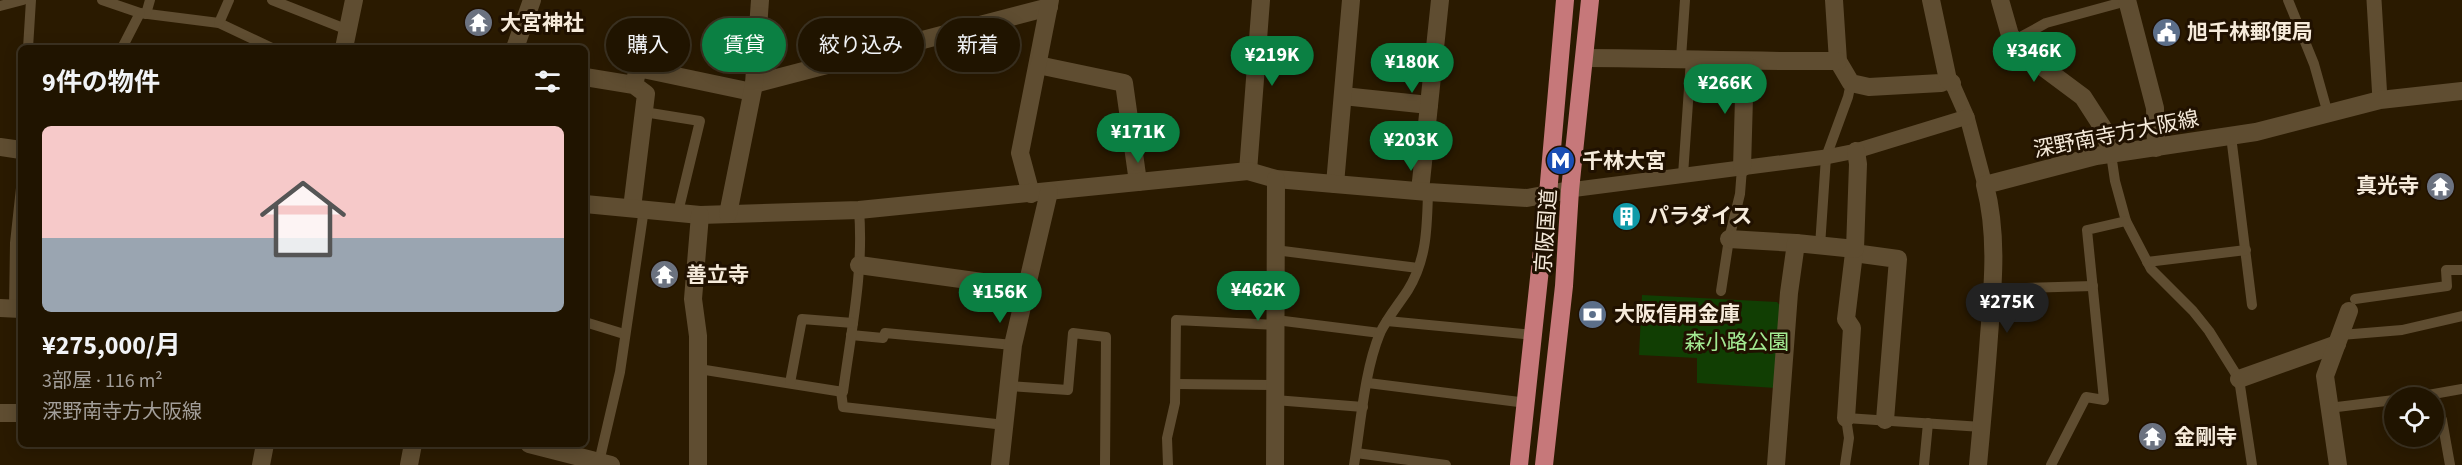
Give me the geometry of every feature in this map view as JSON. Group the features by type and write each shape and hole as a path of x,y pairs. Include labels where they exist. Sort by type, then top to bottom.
{"highway":[{"name":"京阪国道","path":"1519,465 1548,194 1564,0"},
{"name":"京阪国道","path":"1544,465 1564,286 1570,190 1586,58 1590,0"}],"street":[{"path":"345,42 354,0"},
{"path":"516,45 532,0"},
{"path":"728,214 753,88 760,0"},
{"path":"1248,171 1261,0"},
{"path":"1335,184 1351,0"},
{"path":"1424,192 1429,105 1440,0"},
{"path":"1834,0 1838,60 1851,83 1869,87 1950,81"},
{"path":"1930,0 1950,81 1967,117 1990,204 1993,226 1993,289 1978,465"},
{"path":"2000,0 2010,35 2032,59 2083,97 2103,128 2111,154"},
{"path":"2374,0 2380,100"},
{"path":"2127,1 2155,108 2156,147"},
{"path":"633,86 638,68 753,88 1049,3 1020,153 1040,193 1026,288 1013,345 1000,465"},
{"path":"1586,58 1686,58 1745,62 1838,60"},
{"path":"1742,168 1745,62"},
{"path":"1038,65 1124,83 1138,182"},
{"path":"588,78 633,86 646,94 638,208"},
{"name":"深野南寺方大阪線","path":"1985,185 2111,154 2256,132 2380,100 2462,91"},
{"path":"1343,96 1429,105"},
{"path":"588,206 638,208 700,215 859,210 1248,171 1275,179 1527,198 1639,176 1683,175 1826,157 1856,151 1967,117"},
{"path":"0,147 18,150"},
{"path":"1846,417 1852,328 1846,319 1855,251 1858,165 1856,151"},
{"path":"1275,179 1275,465"},
{"path":"698,465 699,336 693,298 700,215"},
{"path":"1729,239 1796,243 1898,259 1885,420"},
{"path":"1776,465 1789,293 1796,243"},
{"path":"859,264 1026,288"},
{"path":"2338,465 2325,376 2352,305"},
{"path":"2239,379 2339,339"},
{"path":"0,413 18,413"},
{"path":"261,465 264,447"},
{"path":"409,465 412,447"},
{"path":"537,447 571,460 605,463"}],"lane":[{"path":"0,6 23,0"},
{"path":"28,45 31,0"},
{"path":"102,0 143,14 219,23 266,45"},
{"path":"124,45 150,0"},
{"path":"219,23 229,0"},
{"path":"272,0 345,42"},
{"path":"1683,175 1685,0"},
{"path":"2289,0 2314,64 2328,114"},
{"path":"2014,40 2046,23 2127,1"},
{"path":"1820,246 1826,157 1851,83"},
{"path":"644,112 700,121 678,212"},
{"path":"2231,136 2252,305"},
{"path":"2111,154 2115,181 2126,221 2151,270 2193,311 2209,331 2239,379 2252,465"},
{"path":"1721,291 1729,239 1740,194 1742,168"},
{"path":"1354,465 1363,407 1380,333 1409,288 1427,238 1424,192"},
{"path":"605,463 624,334 638,208"},
{"path":"859,210 859,264 843,392 841,391 843,407 1005,425"},
{"path":"12,308 18,216"},
{"path":"2051,465 2086,397 2104,400 2087,230 2126,221"},
{"path":"1275,250 1418,268"},
{"path":"2147,262 2246,250"},
{"path":"2352,305 2447,286 2446,270 2462,270"},
{"path":"1993,289 2093,286"},
{"path":"2339,339 2402,330 2462,316"},
{"path":"790,384 802,320 852,323"},
{"path":"1168,465 1167,438 1175,403 1176,320 1276,322 1380,333"},
{"path":"1387,321 1534,334"},
{"path":"588,323 624,334"},
{"path":"851,335 883,338 885,333 1013,345"},
{"path":"1009,386 1068,390 1073,333 1106,337 1105,465"},
{"path":"699,369 841,391"},
{"path":"1368,383 1527,403"},
{"path":"1176,384 1276,392 1363,407"},
{"path":"2444,394 2462,389"},
{"path":"2329,408 2384,401"},
{"path":"1845,465 1849,438 1846,417 1982,428"},
{"path":"1924,465 1928,423"},
{"path":"2444,431 2450,465"},
{"path":"1356,453 1446,465"}],"green space":[{"name":"森小路公園","path":"1642,295 1777,302 1783,309 1776,388 1697,383 1697,358 1639,355"}],"place":[{"name":"大宮神社","path":"479,23"},
{"name":"旭千林郵便局","path":"2166,32"},
{"name":"千林大宮","path":"1561,161"},
{"name":"真光寺","path":"2440,186"},
{"name":"パラダイス","path":"1627,216"},
{"name":"善立寺","path":"665,275"},
{"name":"大阪信用金庫","path":"1593,314"},
{"name":"金剛寺","path":"2153,437"}]}
